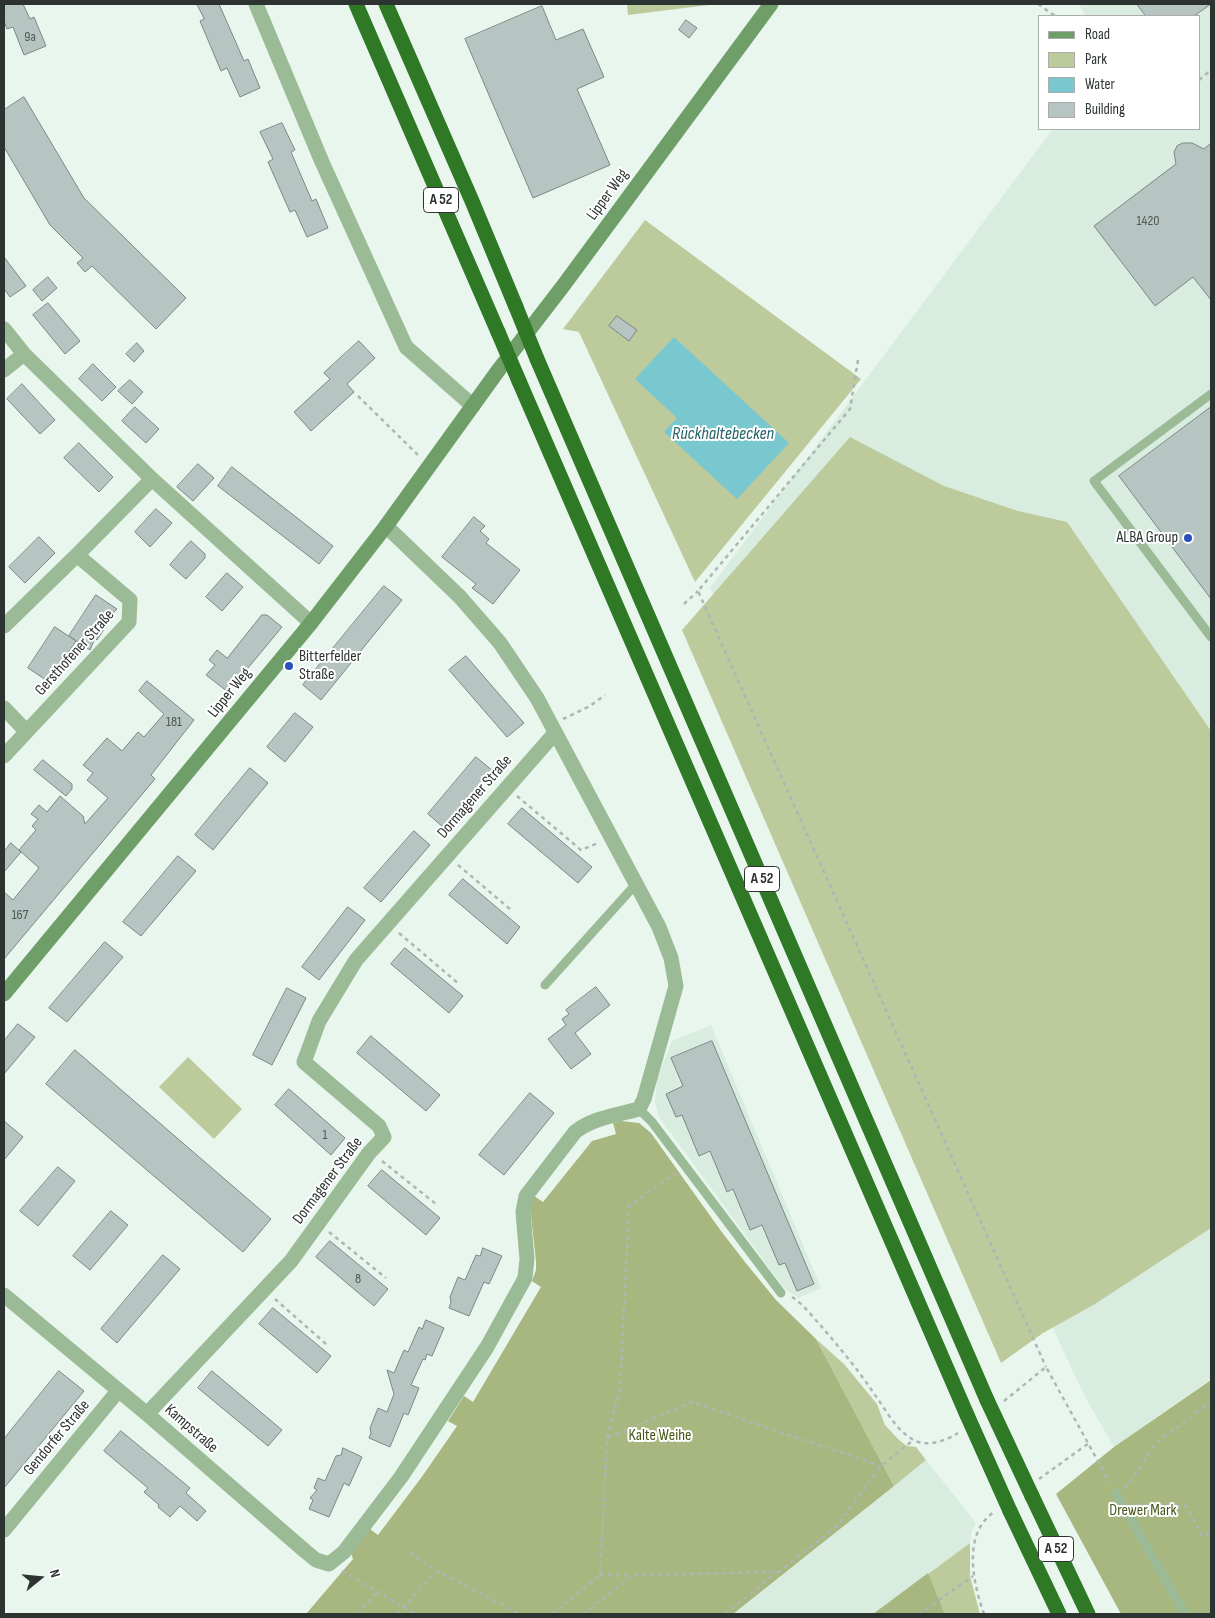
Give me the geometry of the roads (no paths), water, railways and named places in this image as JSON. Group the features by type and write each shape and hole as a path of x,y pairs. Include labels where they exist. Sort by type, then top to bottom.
{"highway":[{"path":"348,4 384,69"},
{"name":"A 52","path":"356,4 965,1422 1059,1614"},
{"name":"A 52","path":"386,4 472,201 537,359 994,1401 1032,1496 1088,1614"}],"street":[{"path":"256,4 322,162 406,347 473,406"},
{"name":"Lipper Weg","path":"4,994 311,623 386,526 770,4"},
{"path":"4,329 24,354 152,478 311,623"},
{"path":"4,370 24,354"},
{"path":"4,626 77,556 152,478"},
{"path":"386,526 460,597 500,643 537,698 659,927 671,958 676,986 644,1099 639,1110"},
{"name":"Gersthofener Straße","path":"4,756 129,622 130,600 77,556"},
{"path":"4,708 26,731"},
{"name":"Dormagener Straße","path":"147,1414 291,1260 370,1152 384,1137 379,1126 304,1062 320,1021 356,960 507,788 553,729"},
{"name":"Kampstraße","path":"4,1294 147,1414 305,1551 316,1560 330,1564 344,1552 355,1538 401,1477 445,1413 487,1347 525,1278 528,1259 523,1212 526,1196 574,1132 593,1121 639,1110"},
{"name":"Gendorfer Straße","path":"4,1530 118,1391"}],"lane":[{"path":"1211,394 1094,481 1211,637"},
{"path":"546,985 636,884"},
{"path":"639,1110 652,1122 781,1293"},
{"path":"1116,1492 1185,1614"}],"water":[{"name":"Rückhaltebecken","path":"674,337 789,443 737,499 664,432 677,418 635,379"}],"place":[{"name":"ALBA Group","path":"1188,538"},
{"name":"Bitterfelder Straße","path":"289,666"}],"park label":[{"name":"Kalte Weihe","path":"660,1436"},
{"name":"Drewer Mark","path":"1143,1511"}]}
